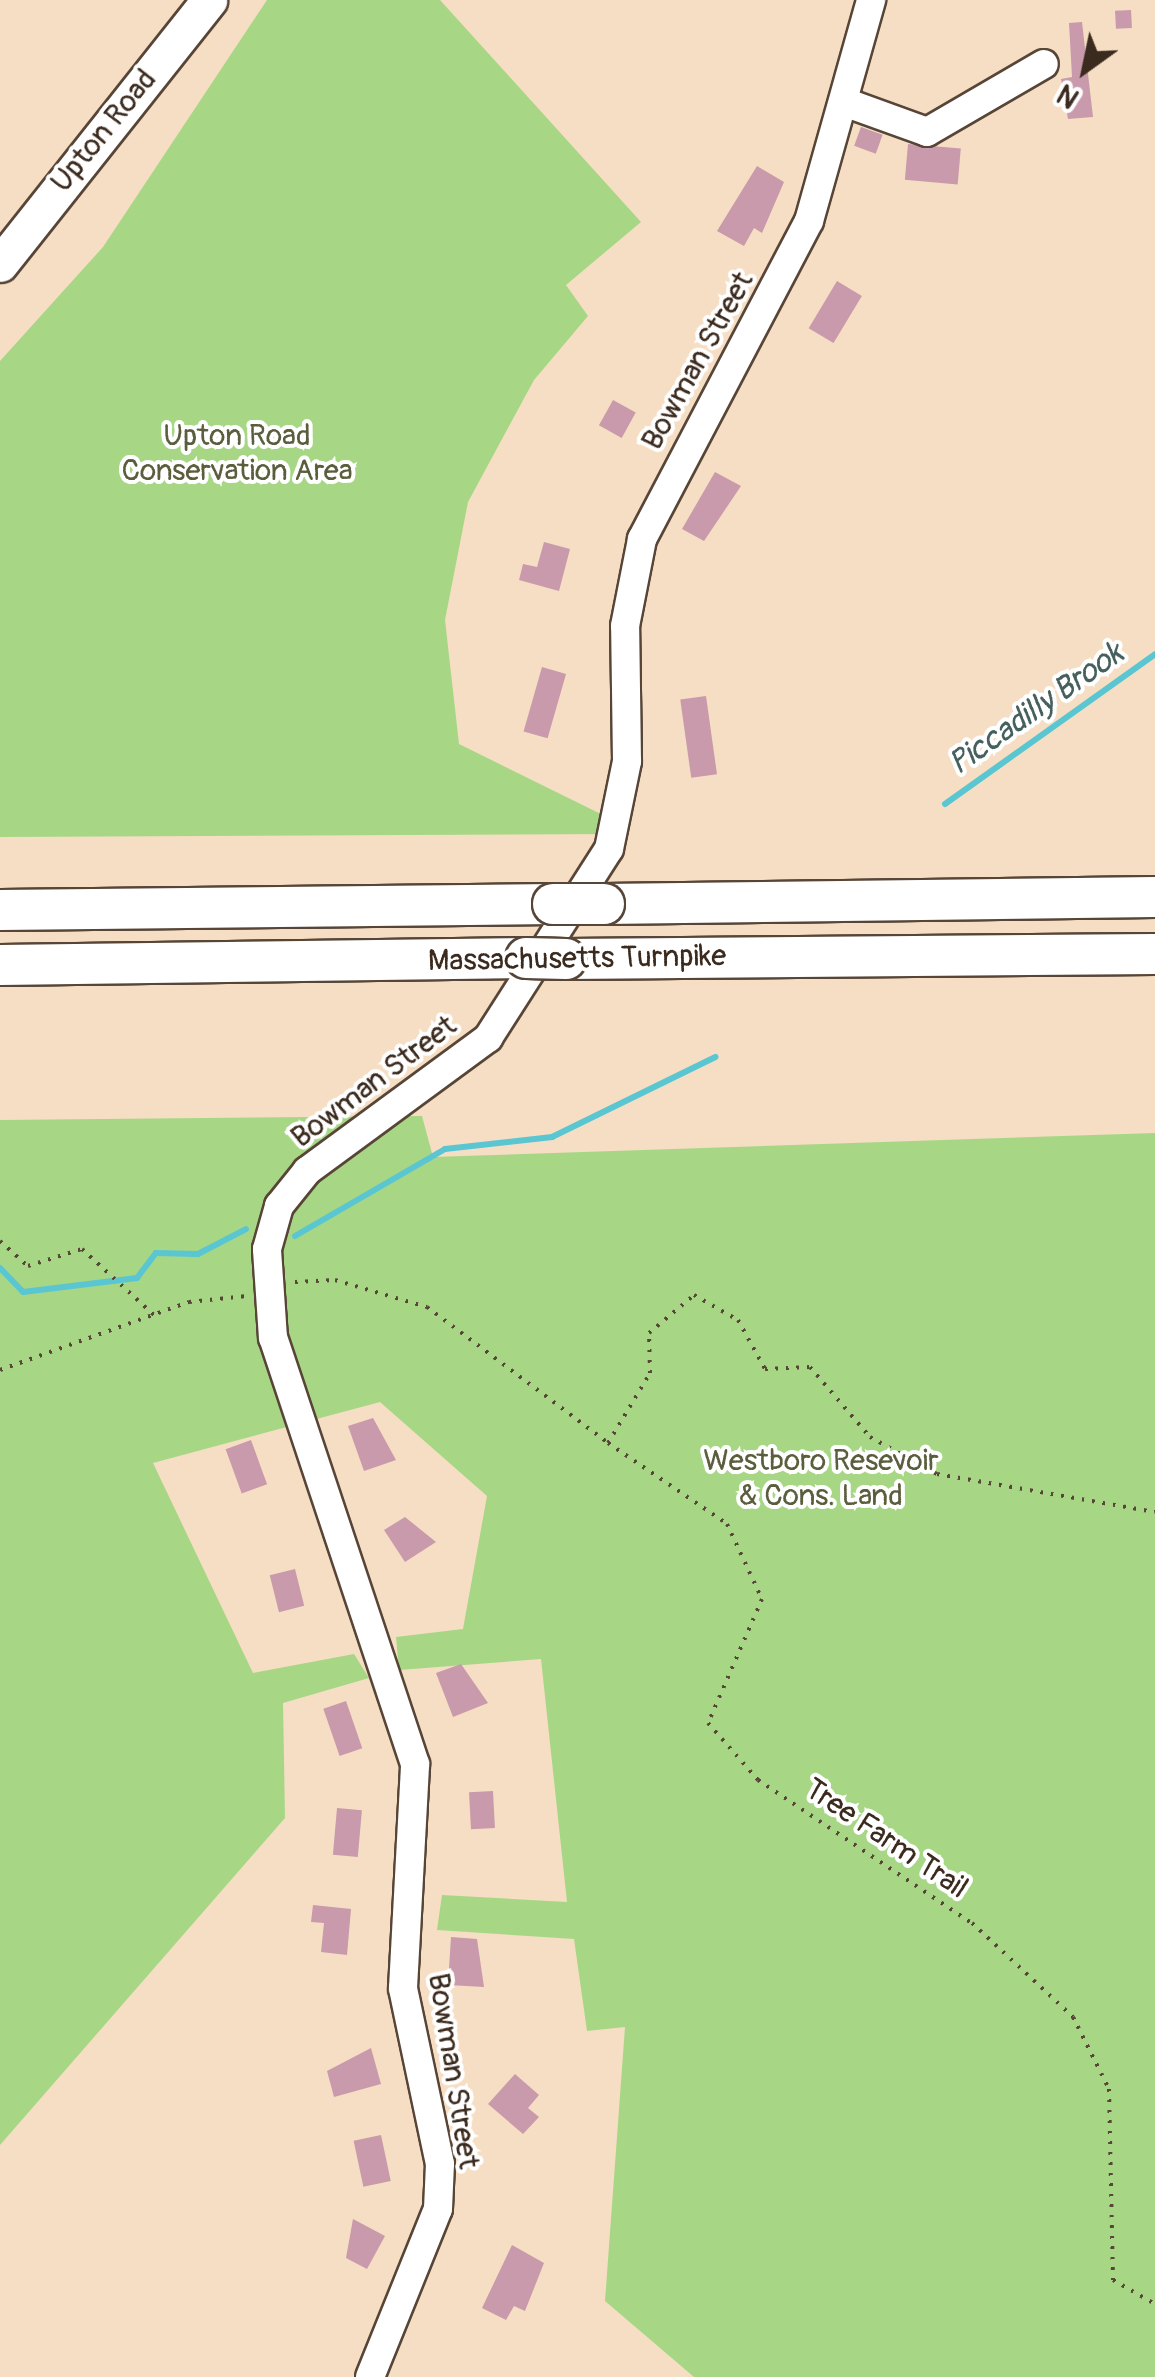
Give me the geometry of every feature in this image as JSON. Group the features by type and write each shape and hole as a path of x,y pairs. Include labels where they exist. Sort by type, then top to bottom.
{"highway":[{"name":"Massachusetts Turnpike","path":"0,910 1155,898"},
{"name":"Massachusetts Turnpike","path":"0,965 1155,954"}],"main road":[{"name":"Upton Road","path":"0,264 209,0"}],"street":[{"name":"Bowman Street","path":"370,2377 438,2208 440,2164 404,1988 415,1764 266,1294 279,1206 342,1142 488,1038 609,849 627,761 624,626 642,539 791,262 847,104 871,0"},
{"path":"847,104 927,132 1044,64"}],"path":[{"path":"0,1241 28,1266 82,1249 154,1314"},
{"path":"0,1370 154,1314 335,1280 427,1308 608,1443 650,1373 648,1333 694,1295 738,1320 765,1369 810,1367 870,1437 937,1474 1155,1512"},
{"name":"Tree Farm Trail","path":"608,1443 726,1524 762,1599 708,1723 758,1780 972,1923 1074,2017 1109,2089 1113,2280 1155,2304"}],"green space":[{"name":"Upton Road Conservation Area","path":"267,0 440,0 641,222 566,285 588,316 534,380 468,502 445,620 459,744 613,820 614,834 0,837 0,361 103,247"},
{"name":"Westboro Resevoir & Cons. Land","path":"422,1116 433,1157 1155,1133 1155,2377 694,2377 605,2301 625,2027 587,2031 574,1939 437,1930 442,1895 567,1902 541,1659 399,1670 396,1637 463,1629 487,1496 380,1402 153,1463 253,1673 354,1654 369,1678 283,1703 285,1818 0,2145 0,1120"}],"building":[{"path":"1131,10 1132,28 1116,29 1115,11"},
{"path":"1082,22 1093,117 1068,119 1061,79 1072,77 1069,23"},
{"path":"861,127 883,135 876,154 854,146"},
{"path":"908,144 961,149 958,184 905,180"},
{"path":"757,166 784,182 762,233 754,228 744,246 717,231"},
{"path":"837,281 862,296 834,343 809,328"},
{"path":"613,400 636,413 622,438 599,425"},
{"path":"715,472 741,486 704,541 682,529"},
{"path":"544,542 570,549 559,591 519,580 523,564 537,567"},
{"path":"542,667 566,674 548,738 524,731"},
{"path":"706,696 717,774 691,778 680,700"},
{"path":"373,1418 396,1460 364,1471 348,1426"},
{"path":"251,1440 267,1484 242,1493 226,1449"},
{"path":"405,1517 436,1542 405,1562 384,1530"},
{"path":"295,1569 304,1606 279,1612 270,1575"},
{"path":"461,1664 488,1703 453,1717 436,1673"},
{"path":"346,1701 362,1748 340,1756 323,1709"},
{"path":"493,1791 495,1828 471,1829 469,1792"},
{"path":"337,1808 362,1810 358,1857 333,1855"},
{"path":"313,1905 351,1909 347,1955 321,1952 324,1923 311,1922"},
{"path":"451,1937 477,1939 484,1987 448,1985"},
{"path":"371,2048 381,2084 334,2097 327,2071"},
{"path":"515,2074 539,2095 528,2108 539,2117 523,2134 488,2104"},
{"path":"381,2135 391,2181 363,2187 354,2141"},
{"path":"353,2219 385,2236 367,2269 346,2258"},
{"path":"512,2245 544,2263 525,2311 514,2306 506,2320 482,2308"}],"waterway":[{"name":"Piccadilly Brook","path":"945,804 1155,654"},
{"name":"Piccadilly Brook","path":"295,1236 445,1149 552,1137 715,1057"},
{"name":"Piccadilly Brook","path":"0,1268 23,1292 137,1278 156,1253 198,1254 246,1229"}]}
